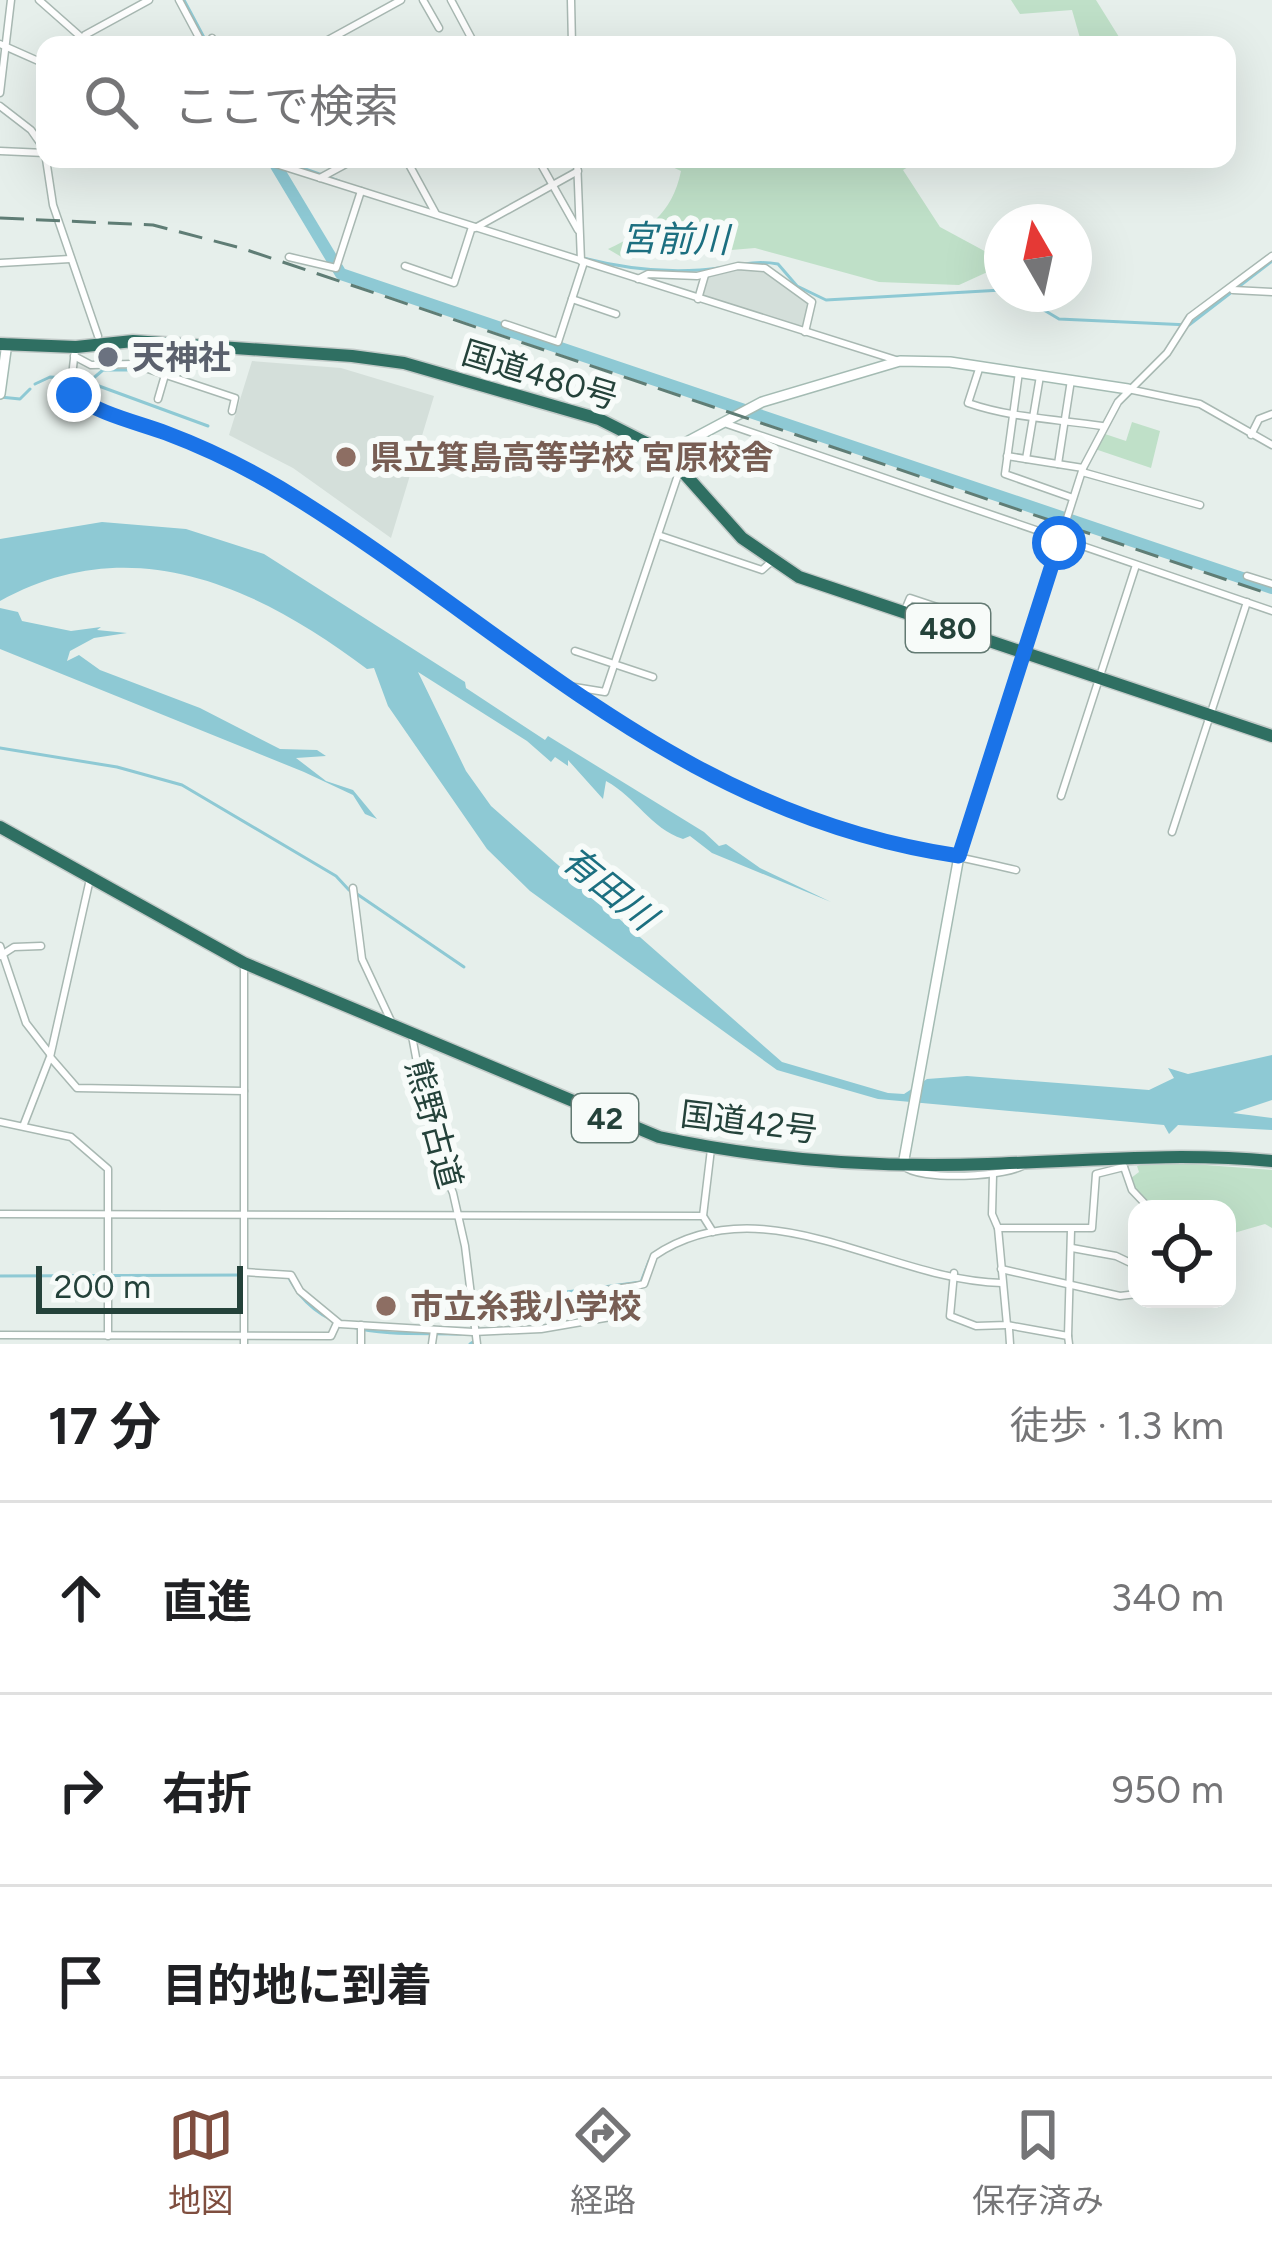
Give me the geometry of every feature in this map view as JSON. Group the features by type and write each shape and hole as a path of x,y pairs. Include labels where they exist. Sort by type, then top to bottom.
{"highway":[{"name":"国道480号","path":"4,347 70,349 134,341 404,363 599,418 666,453 771,562 904,614 1272,736"},
{"name":"国道42号","path":"0,827 244,963 622,1125 711,1148 1030,1161 1272,1161"}],"street":[{"path":"0,93 10,0"},
{"path":"40,0 74,36"},
{"path":"90,36 149,0"},
{"path":"179,0 198,36"},
{"path":"335,36 400,0"},
{"path":"423,0 439,28"},
{"path":"451,0 470,36"},
{"path":"569,36 571,0"},
{"path":"2,44 36,60"},
{"path":"0,106 36,137"},
{"path":"0,151 36,153"},
{"path":"47,168 50,196 98,336"},
{"path":"289,168 900,361 980,366 1200,404 1272,445"},
{"path":"320,178 338,168"},
{"path":"411,168 436,216"},
{"path":"543,168 579,234"},
{"path":"405,266 454,283 473,227 578,170 583,261 558,342 505,324"},
{"path":"289,256 336,268 361,191"},
{"path":"1030,1161 1019,1170 993,1174 907,1172 904,1157 958,862 1073,499 1103,426 1128,389 1167,353 1190,317 1272,256"},
{"path":"0,263 70,259"},
{"path":"638,279 648,274 705,275 738,266 771,270 813,304 805,332"},
{"path":"698,298 705,275"},
{"path":"1230,290 1272,292"},
{"path":"572,299 616,314"},
{"path":"70,349 98,336 134,341"},
{"path":"0,394 4,347"},
{"path":"70,349 86,364 133,364 236,398 232,410"},
{"path":"70,349 76,398 198,445 283,490 558,685 643,738 771,805 857,836 958,862 1016,870"},
{"path":"666,453 770,399 900,361"},
{"path":"980,366 968,403 1103,426"},
{"path":"1019,372 1007,478 1073,499"},
{"path":"158,399 165,375"},
{"path":"1026,459 1040,376"},
{"path":"1058,464 1071,380"},
{"path":"1251,435 1259,419 1272,414"},
{"path":"727,424 1272,611"},
{"path":"1007,456 1083,470 1199,505"},
{"path":"558,685 602,694 616,665 680,467"},
{"path":"658,535 762,570 771,562"},
{"path":"1061,796 1136,563"},
{"path":"1247,576 1272,584"},
{"path":"1172,832 1246,602"},
{"path":"575,651 653,677"},
{"path":"24,1124 50,1055 90,879"},
{"path":"352,888 366,973 396,1029"},
{"path":"0,946 26,1023 77,1088 244,1091"},
{"path":"2,955 14,947 41,946"},
{"path":"244,963 244,1340"},
{"name":"熊野古道","path":"412,1036 432,1143 458,1212 477,1344"},
{"path":"0,1122 71,1137 108,1168 108,1336"},
{"path":"711,1148 703,1216 713,1232"},
{"path":"998,1228 1092,1228 1096,1174 1121,1161 1132,1190 1141,1200"},
{"path":"993,1174 1010,1344"},
{"path":"0,1214 703,1216"},
{"path":"610,1318 608,1289 644,1284 654,1256 713,1232 773,1230 1002,1283"},
{"path":"954,1273 950,1316 976,1326 1008,1327 1069,1340 1071,1230"},
{"path":"1072,1248 1128,1262"},
{"path":"1001,1269 1128,1293"},
{"path":"244,1272 291,1275 300,1291 337,1323 472,1332 632,1312 636,1286"},
{"path":"0,1335 244,1340 331,1336 337,1323"},
{"path":"361,1325 361,1344"},
{"path":"432,1344 434,1330"}],"shaded area":[{"path":"732,268 766,270 809,301 804,327 701,297 708,276"},
{"name":"県立箕島高等学校 宮原校舎","path":"252,361 341,368 434,396 391,538 293,468 229,435"}],"green space":[{"path":"1011,0 1096,0 1118,36 1079,36 1072,10 1020,14"},
{"path":"674,168 906,168 903,170 940,227 984,251 984,274 959,285 879,282 755,248 625,259 608,249 655,220 681,171"},
{"path":"1132,422 1160,431 1151,468 1095,449 1102,433 1126,441"},
{"path":"1153,1161 1272,1170 1272,1228 1265,1224 1236,1232 1236,1200 1146,1200 1131,1178 1139,1172 1137,1166"}],"water":[{"path":"102,522 186,529 264,554 465,682 466,688 545,740 548,736 704,832 719,846 726,844 760,868 831,902 712,853 690,836 683,839 671,834 606,781 603,799 568,760 568,766 555,757 551,762 527,741 418,672 466,771 491,806 782,1062 904,1094 927,1079 967,1076 1149,1090 1174,1078 1168,1068 1188,1074 1272,1055 1272,1100 1233,1113 1272,1118 1272,1130 1178,1125 1169,1134 1164,1125 878,1099 777,1070 530,891 487,849 388,706 374,668 367,669 282,613 191,576 97,569 49,580 0,601 0,539"},
{"path":"0,608 18,612 22,621 71,631 101,627 97,630 127,633 94,638 70,651 67,661 79,655 100,670 200,708 280,749 317,750 326,756 296,758 326,781 353,790 377,819 365,814 353,795 304,772 0,649"}],"waterway":[{"name":"宮前川","path":"184,0 203,36"},
{"path":"277,168 341,274 1272,588"},
{"name":"宮前川","path":"302,168 339,181"},
{"name":"宮前川","path":"583,258 670,271 778,264 797,286 826,300 984,291"},
{"name":"宮前川","path":"1047,312 1059,319 1189,325 1272,261"},
{"path":"90,381 103,370 138,370"},
{"path":"35,384 50,377 67,378"},
{"path":"88,382 208,426"},
{"path":"0,397 20,399 30,389"},
{"path":"0,748 117,767 182,785 336,876 349,890"},
{"path":"357,894 464,967"},
{"path":"505,1329 556,1308 559,1293 641,1282 649,1261"},
{"path":"0,1276 244,1275"},
{"path":"289,1278 303,1299 341,1324 387,1333 461,1334"}],"railway":[{"path":"0,218 153,225 241,248 1272,595"}],"place":[{"name":"天神社","path":"108,357"},
{"name":"県立箕島高等学校 宮原校舎","path":"346,457"},
{"name":"市立糸我小学校","path":"386,1306"}],"route":[{"path":"74,395 198,445 283,490 580,700 705,772 818,823 939,853 959,856 1059,543"}],"water label":[{"name":"有田川","path":"609,888"}]}
